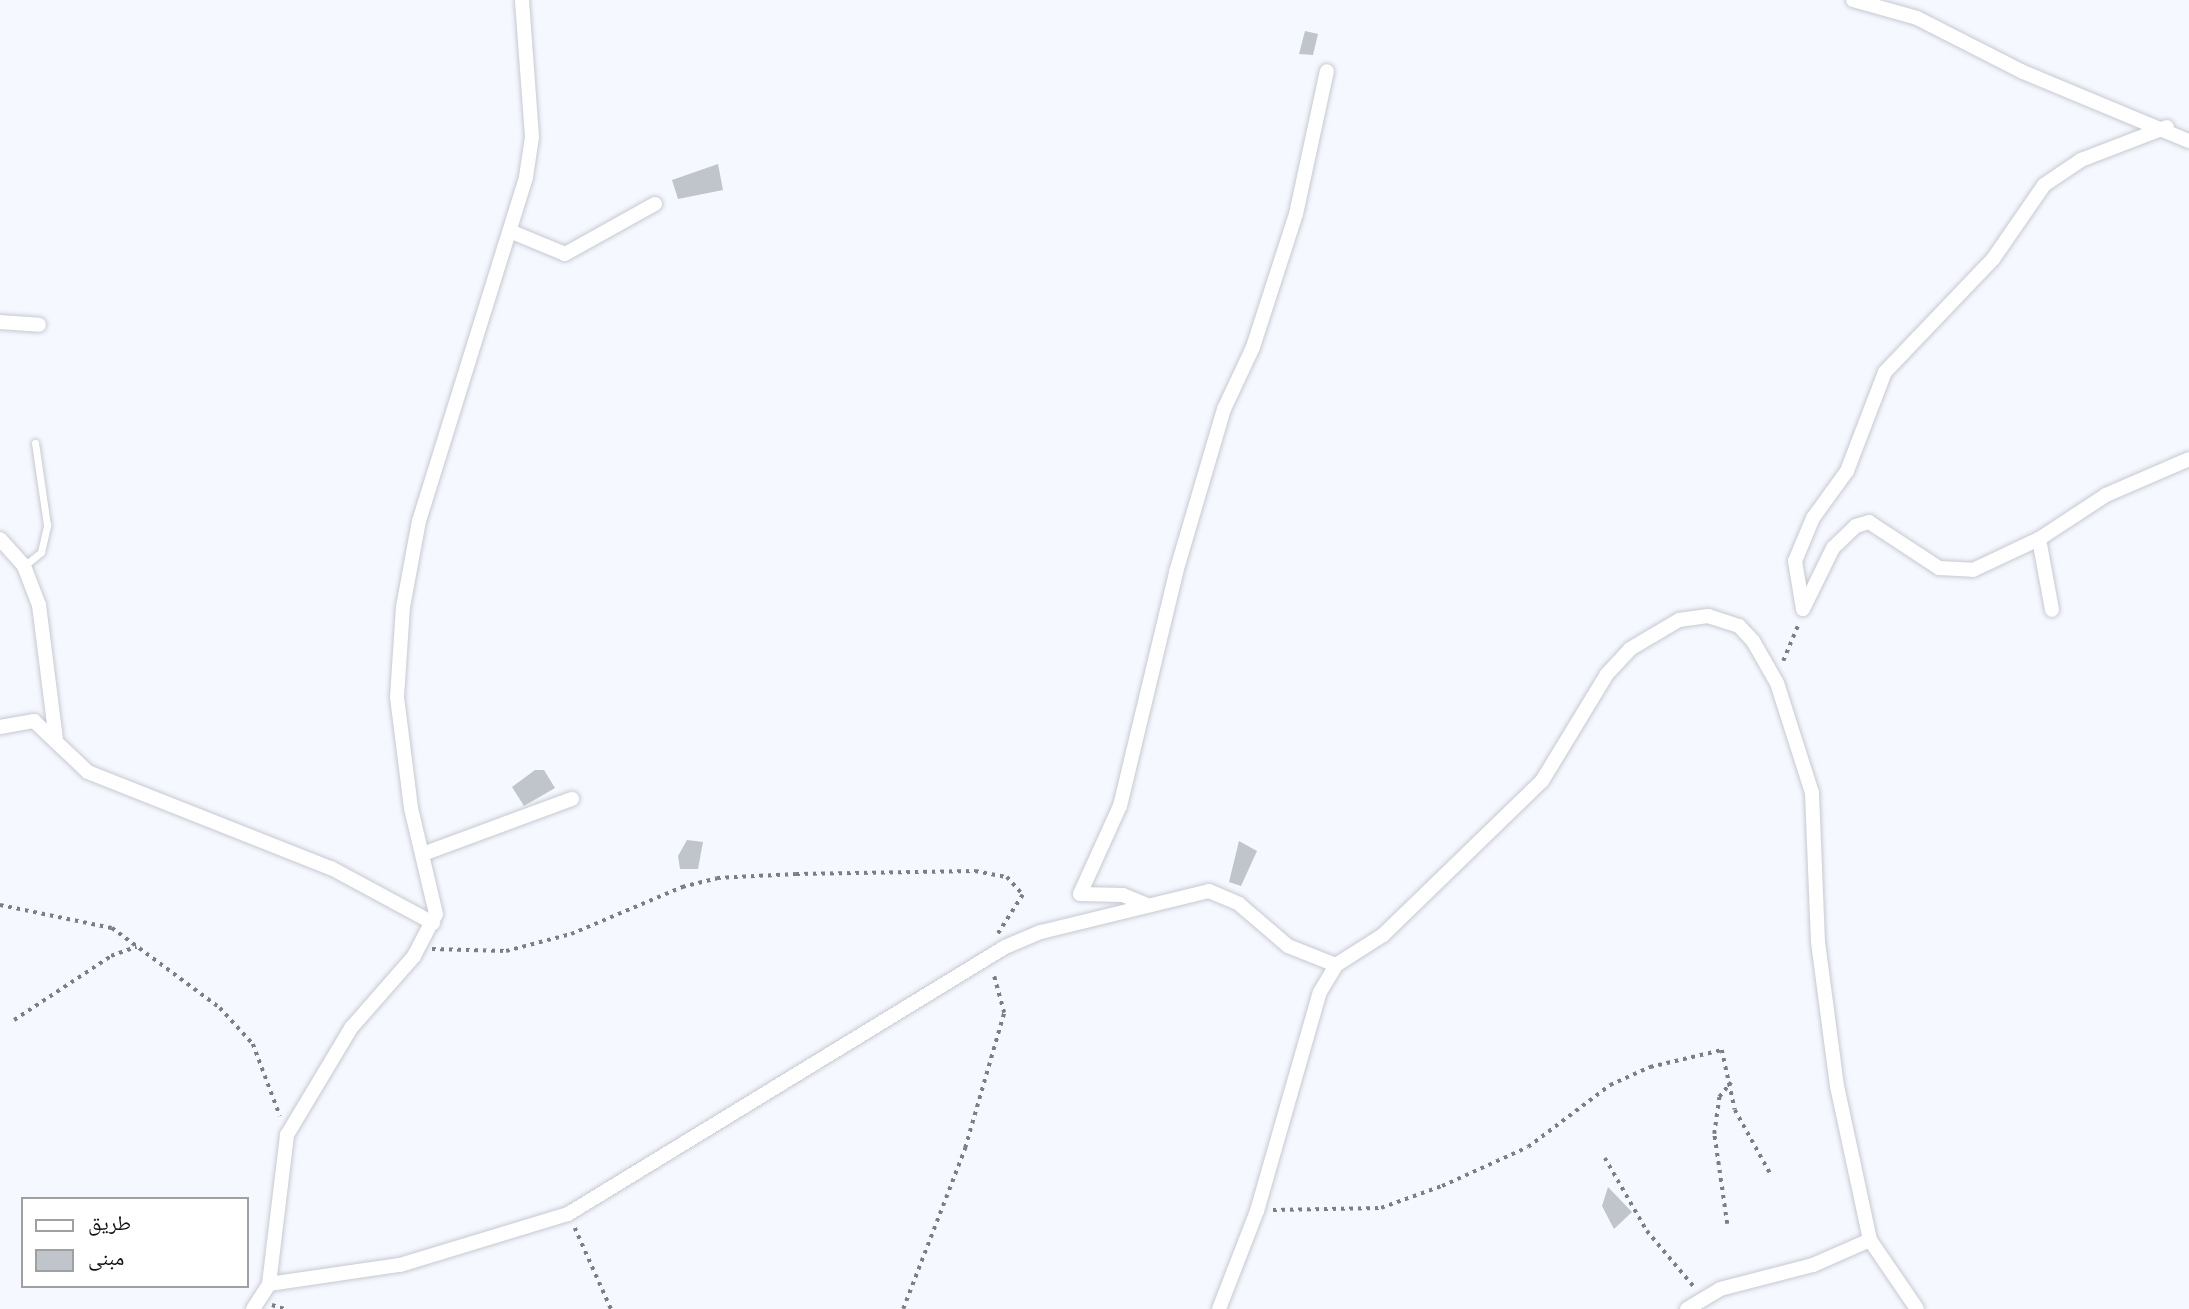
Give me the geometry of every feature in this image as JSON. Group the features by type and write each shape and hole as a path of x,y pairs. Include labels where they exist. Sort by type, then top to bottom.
{"street":[{"path":"253,1309 268,1284 287,1135 351,1028 421,946 433,923 436,906 423,854 397,697 403,607 419,521 512,232 532,137 522,0"},
{"path":"1853,0 1917,18 2023,72 2167,127 2189,141"},
{"path":"1145,904 1123,895 1080,894 1120,806 1176,572 1224,409 1254,347 1296,214 1327,71"},
{"path":"1803,609 1795,561 1813,518 1847,471 1885,372 1993,259 2044,185 2081,160 2167,127"},
{"path":"512,232 565,254 655,204"},
{"path":"0,322 38,325"},
{"path":"1803,609 1833,548 1869,522 1956,573 2039,539 2106,495 2189,460"},
{"path":"0,539 24,566 51,666 56,739"},
{"path":"2039,539 2052,610"},
{"path":"1219,1309 1257,1212 1320,992 1336,965 1383,935 1542,781 1607,674 1654,632 1679,620 1723,618 1753,641 1777,683 1812,793 1818,942 1837,1086 1870,1240 1917,1309"},
{"path":"0,727 27,719 56,739 88,772 331,867 433,923"},
{"path":"423,854 572,799"},
{"path":"268,1284 375,1271 568,1214 987,959 1041,932 1145,904 1218,892 1288,946 1336,965"},
{"path":"1686,1309 1704,1298 1870,1240"}],"lane":[{"path":"24,566 41,552 47,525 35,443"}],"path":[{"path":"1777,683 1803,609"},
{"path":"421,946 449,954 506,951 571,934 717,878 975,872 1007,877 1023,895 987,959 1003,1013 965,1147 903,1309"},
{"path":"0,905 89,919 136,947 242,1029 266,1068 287,1135"},
{"path":"14,1020 111,956 136,947"},
{"path":"1257,1212 1381,1208 1442,1186 1538,1140 1610,1085 1673,1060 1722,1050 1735,1110 1771,1174"},
{"path":"1727,1224 1714,1134 1719,1097 1731,1082"},
{"path":"1605,1158 1647,1231 1704,1298"},
{"path":"568,1214 611,1309"}],"building":[{"path":"1305,31 1318,34 1313,55 1299,54"},
{"path":"718,164 723,190 678,199 672,180"},
{"path":"535,770 544,770 555,788 524,806 512,787"},
{"path":"687,840 703,842 698,869 680,869 678,856"},
{"path":"1239,841 1257,851 1241,886 1229,882"},
{"path":"1608,1187 1632,1212 1614,1229 1602,1206"}]}
